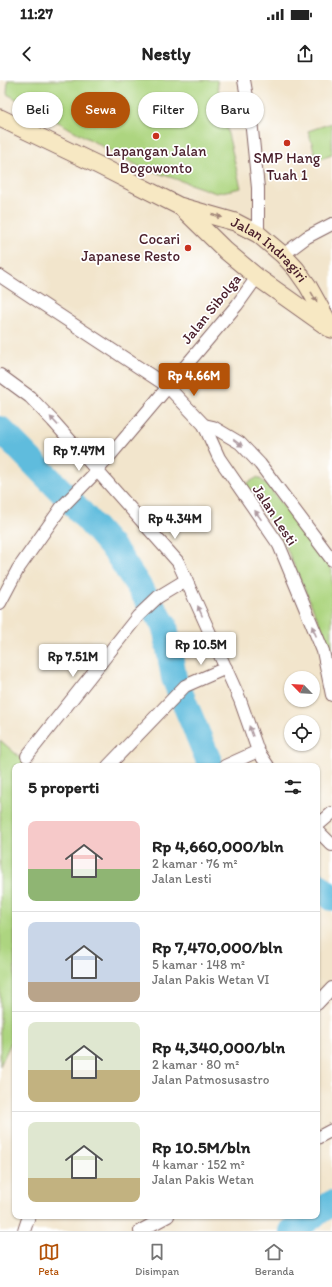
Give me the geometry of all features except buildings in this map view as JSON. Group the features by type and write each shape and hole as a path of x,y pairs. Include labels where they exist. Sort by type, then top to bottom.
{"street":[{"path":"244,80 251,120 258,188 258,234"},
{"name":"Jalan Indragiri","path":"0,118 179,206 235,222 258,234 296,268 332,329"},
{"name":"Jalan Indragiri","path":"179,206 257,278 332,329"},
{"path":"283,255 308,236 332,224"},
{"name":"Jalan Lesti","path":"0,276 167,386 204,425 219,458 279,545 323,651 332,695"},
{"name":"Jalan Sibolga","path":"0,603 18,570 61,508 97,471 167,386 237,305 257,278"},
{"path":"0,374 30,397 53,421 178,562 240,700 258,751 266,763"},
{"name":"Jalan Lesti","path":"204,425 213,427 240,443 260,464 332,560"},
{"path":"26,756 138,616 158,597 186,580"},
{"path":"111,763 185,686 226,668"},
{"path":"232,763 258,751"},
{"path":"320,824 332,814"},
{"path":"320,833 332,845"},
{"path":"320,1001 332,988"},
{"path":"320,1136 332,1130"},
{"path":"24,1231 28,1219"},
{"path":"142,1230 150,1219"},
{"path":"142,1230 162,1219"}],"green space":[{"name":"Lapangan Jalan Bogowonto","path":"8,80 217,80 219,92 206,92 206,128 227,128 241,188 216,193 138,166 63,125 63,92 12,92 12,97 7,94"},
{"path":"332,123 332,155 317,160 308,131"},
{"path":"258,477 268,486 332,570 332,660 328,642 285,545 246,484"},
{"path":"0,740 27,763 12,763 12,1040 0,1066"}],"waterway":[{"path":"0,429 71,501 116,552 165,626 174,678 210,763"},
{"path":"320,887 332,898"},
{"path":"320,1211 332,1203"},
{"path":"292,1231 309,1219"}],"place":[{"name":"Lapangan Jalan Bogowonto","path":"156,136"},
{"name":"SMP Hang Tuah 1","path":"287,143"},
{"name":"Cocari Japanese Resto","path":"188,248"}]}
